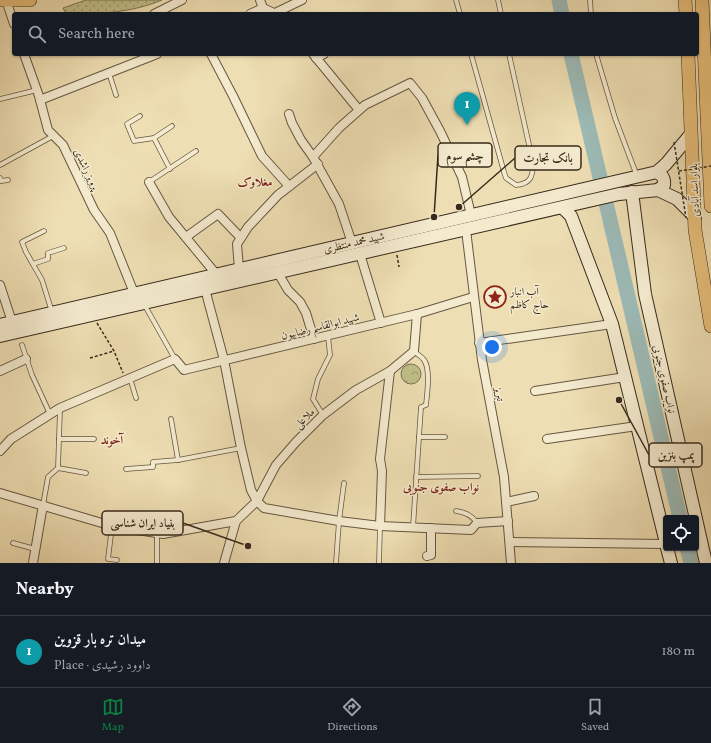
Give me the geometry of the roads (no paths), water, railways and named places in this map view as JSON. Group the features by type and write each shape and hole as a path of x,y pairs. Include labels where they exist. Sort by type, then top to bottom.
{"main road":[{"path":"0,0 30,0"},
{"path":"685,0 686,12"},
{"name":"بلوار اسد آبادی","path":"702,0 711,206"},
{"name":"بلوار اسد آبادی","path":"688,56 691,134 690,218 695,230 711,326"},
{"path":"658,190 664,185 664,180 662,175 657,172 671,159 691,134"},
{"name":"شهید محمد منتظری","path":"6,323 657,172"},
{"name":"شهید محمد منتظری","path":"0,336 466,230 573,209 620,197 633,196 658,190 677,199 690,218"},
{"name":"نواب صفوی جنوبی","path":"633,196 646,294 706,563"},
{"path":"573,209 612,324 663,532"},
{"path":"668,551 671,563"}],"street":[{"path":"6,0 12,18"},
{"path":"158,12 182,0"},
{"path":"279,12 302,0"},
{"path":"252,12 262,4 272,12"},
{"name":"پرویز راشدی","path":"25,56 37,90 48,130 63,145 94,210 110,233 134,293"},
{"path":"40,100 152,56"},
{"path":"212,56 262,156 289,186"},
{"path":"319,56 359,110"},
{"path":"239,269 237,244 248,227 278,195 316,161 330,138 364,105 410,82 422,98 462,177 471,215"},
{"path":"289,114 301,140 316,161 339,204 352,243"},
{"path":"149,182 169,217 216,274"},
{"path":"186,238 218,214 241,238"},
{"name":"تبریز","path":"466,230 479,343 504,477 511,563"},
{"path":"360,254 381,323"},
{"path":"278,273 288,290 300,302 306,313 314,339"},
{"path":"0,285 6,323"},
{"path":"205,290 224,360 241,448 251,490 257,501 264,508 339,521 380,526 471,530 477,523 508,521"},
{"name":"شهید ابوالقاسم رضاییون","path":"175,359 184,370 417,314 473,297"},
{"path":"414,351 417,314"},
{"path":"479,343 612,324"},
{"name":"ملاعلی","path":"236,521 257,501 276,465 323,415 356,390 390,371 414,351"},
{"path":"0,371 26,358"},
{"path":"0,450 12,439 60,408 175,359"},
{"path":"380,526 382,471 380,459 390,371"},
{"path":"535,391 625,377"},
{"path":"547,438 637,426"},
{"path":"0,493 112,526 163,534 236,521 224,563"},
{"path":"506,502 534,496"},
{"path":"33,563 43,505"},
{"path":"427,556 431,555 431,528"},
{"path":"510,542 663,544"}],"lane":[{"path":"456,0 459,12"},
{"path":"498,0 501,12"},
{"path":"590,0 591,12"},
{"path":"472,56 506,178 516,185 523,185 530,179 533,171 533,163 509,56"},
{"path":"597,56 615,118 637,176"},
{"path":"109,73 116,95"},
{"path":"0,99 37,90"},
{"path":"140,116 127,124 134,141 154,138 172,126"},
{"path":"0,165 54,136"},
{"path":"154,138 170,169"},
{"path":"149,182 196,151"},
{"path":"0,178 1,181 8,180"},
{"path":"44,231 22,242 32,264 42,280 52,312"},
{"path":"32,264 48,259 48,254 64,248"},
{"path":"144,303 175,359"},
{"path":"323,415 313,399 318,380 330,355 328,335"},
{"path":"22,344 32,375 50,414"},
{"path":"413,527 421,407 426,406 427,367 424,359 414,351"},
{"path":"128,379 136,398"},
{"path":"43,505 48,477 58,468 60,408"},
{"path":"171,419 178,460"},
{"path":"419,437 445,437"},
{"path":"59,439 94,439"},
{"path":"126,470 153,467 153,462 178,460 241,448"},
{"path":"58,468 86,473"},
{"path":"416,477 478,476"},
{"path":"336,563 344,483"},
{"path":"456,511 464,512 474,518 477,523"},
{"path":"112,526 108,559 117,560"},
{"path":"379,563 380,526"},
{"path":"157,533 157,563"},
{"path":"13,543 36,549"}],"waterway":[{"path":"559,0 562,12"},
{"path":"571,56 679,515"},
{"path":"688,551 691,563"}],"place":[{"name":"میدان تره بار قزوین","path":"467,125"},
{"name":"بانک تجارت","path":"459,207"},
{"name":"چشم سوم","path":"434,217"},
{"name":"آب انبار حاج کاظم","path":"495,297"},
{"name":"پمپ بنزین","path":"619,400"},
{"name":"بنیاد ایران شناسی","path":"248,546"}],"district":[{"name":"مغلاوک","path":"255,182"},
{"name":"آخوند","path":"112,440"},
{"name":"نواب صفوی جنوبی","path":"441,487"}]}
